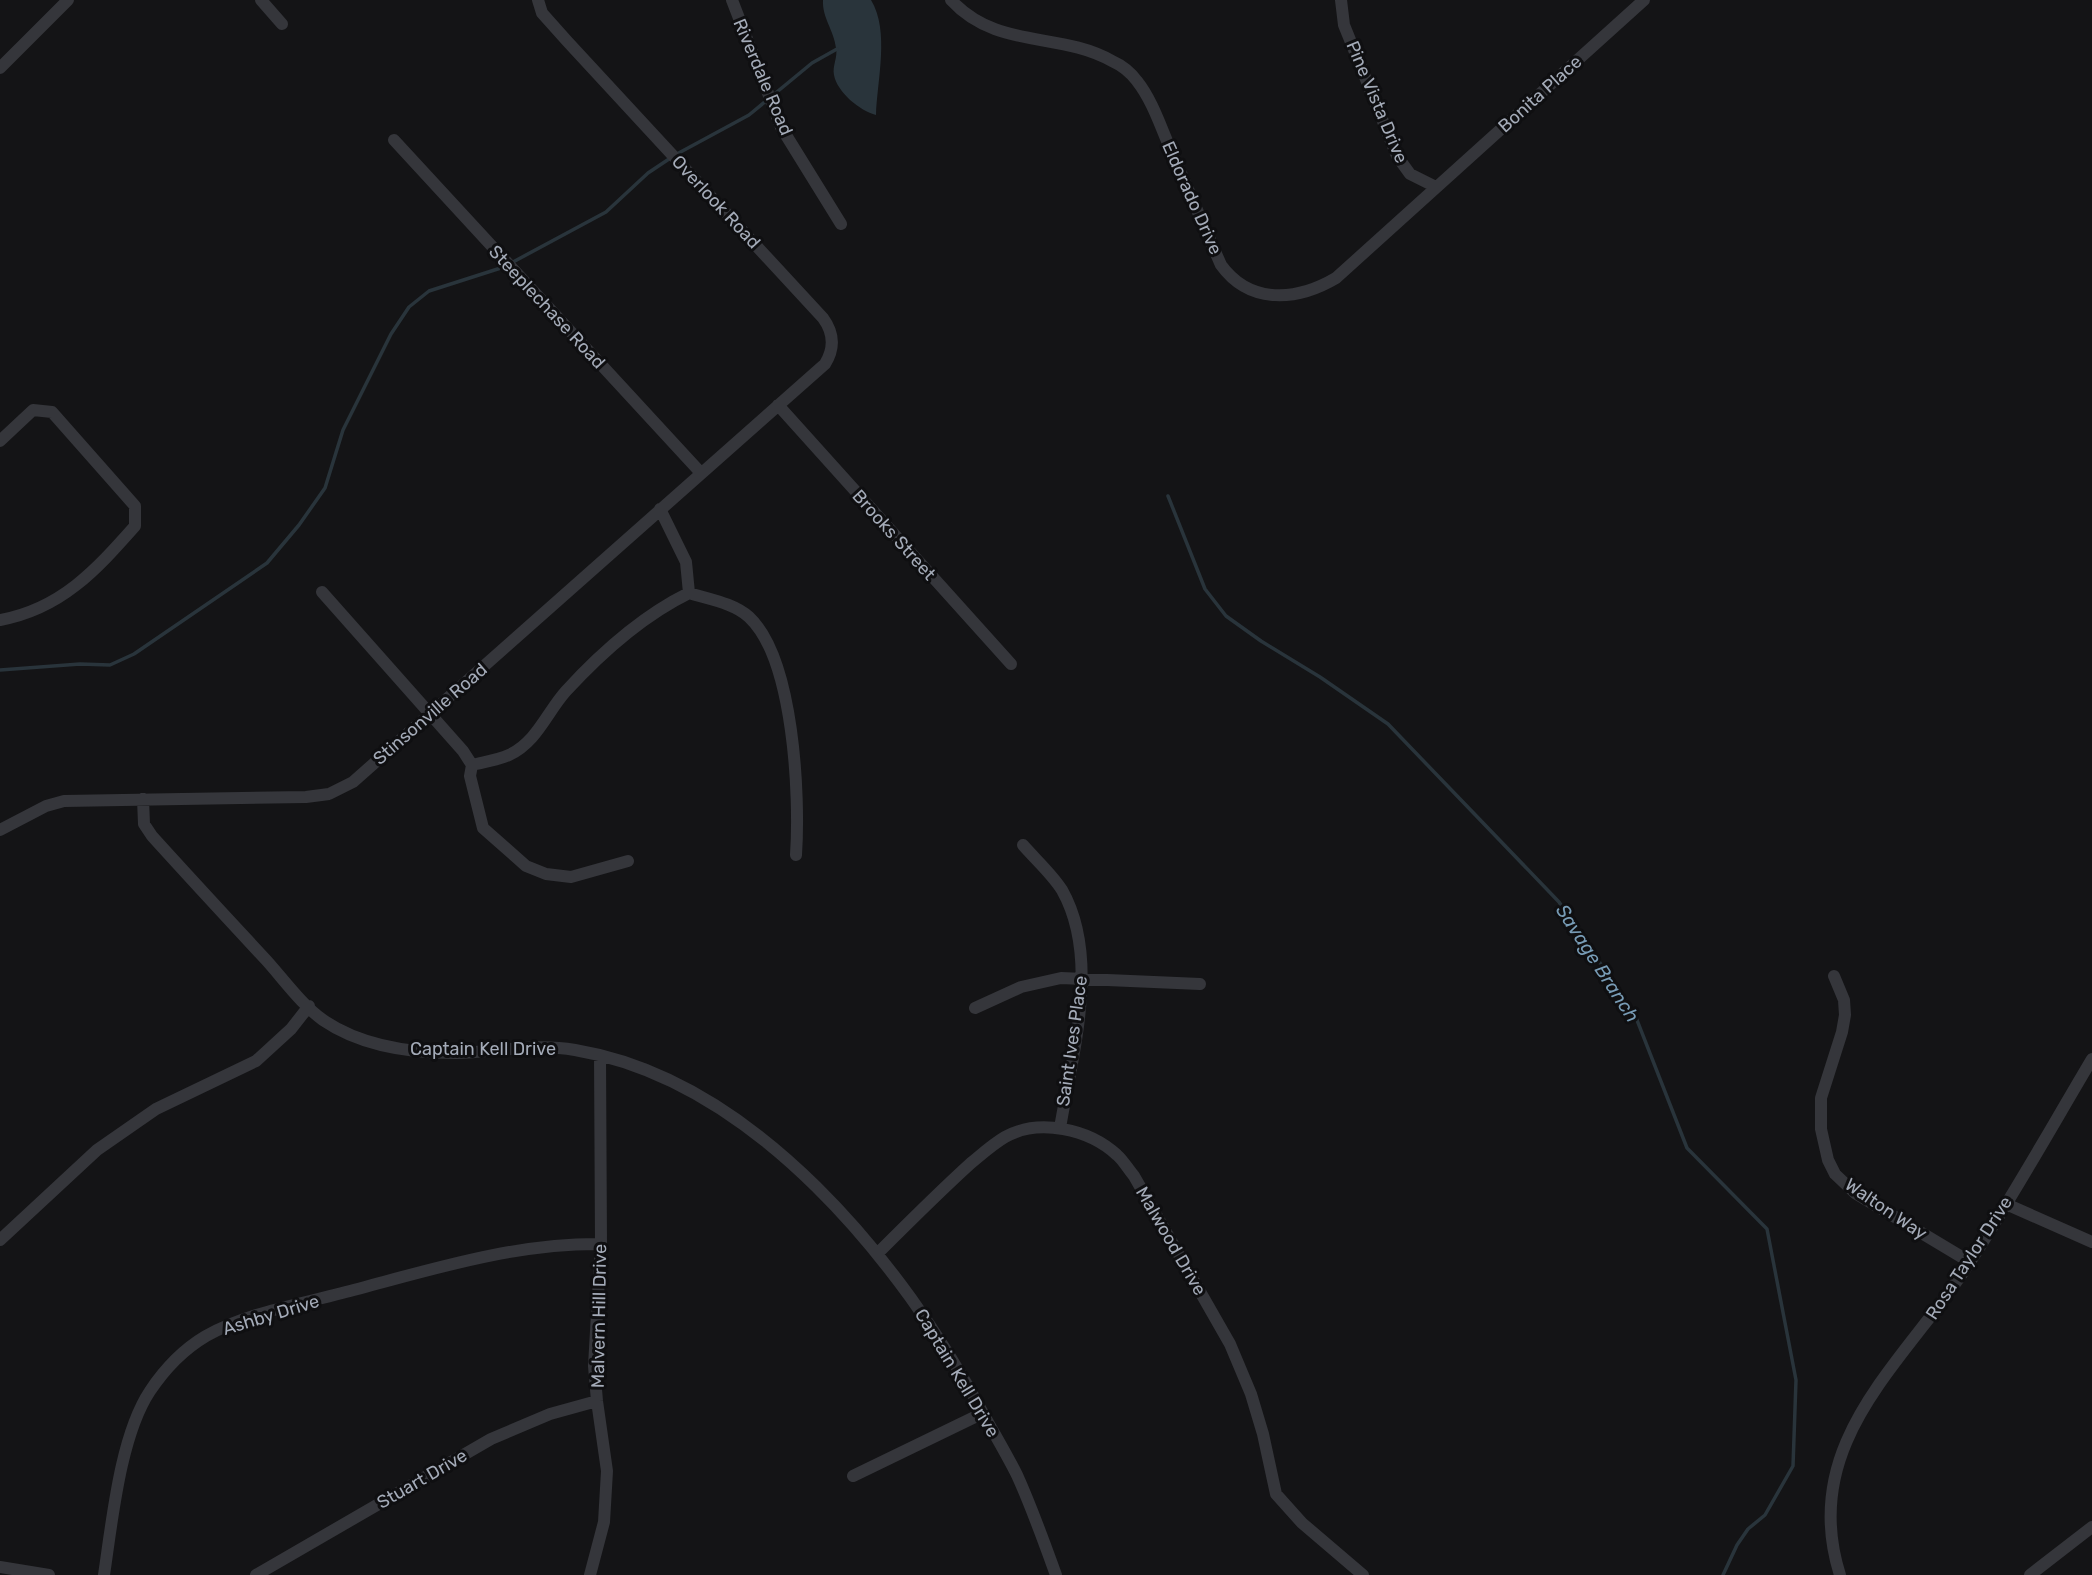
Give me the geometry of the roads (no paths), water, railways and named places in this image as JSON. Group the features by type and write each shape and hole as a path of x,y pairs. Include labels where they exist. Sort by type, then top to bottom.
{"street":[{"path":"0,68 68,0"},
{"path":"261,0 282,24"},
{"name":"Overlook Road","path":"538,0 542,13 829,326 832,352 825,364 778,405"},
{"name":"Riverdale Road","path":"732,0 781,127 841,224"},
{"name":"Eldorado Drive","path":"951,0 980,24 1003,33 1094,53 1115,62 1132,76 1150,101 1222,265 1234,279 1251,289 1284,296 1319,288 1336,278 1436,187"},
{"name":"Pine Vista Drive","path":"1341,0 1348,36 1397,156 1410,174 1436,187"},
{"name":"Bonita Place","path":"1436,187 1644,0"},
{"name":"Steeplechase Road","path":"394,140 701,473"},
{"name":"Stinsonville Road","path":"0,830 46,806 64,802 274,799 329,794 353,782 778,405"},
{"name":"Brooks Street","path":"778,405 1011,664"},
{"path":"0,441 33,410 52,412 135,506 135,526 85,580 57,600 0,620"},
{"path":"660,509 686,562 689,593"},
{"path":"322,592 431,713 472,765 470,776 484,828 526,866 546,874 571,877 628,861"},
{"path":"472,765 508,755 522,747 537,733 567,691 603,657 655,611 689,593 719,602 747,615 758,627 768,645 791,728 797,783 796,855"},
{"name":"Captain Kell Drive","path":"143,799 145,824 152,836 323,1019 349,1033 397,1049 456,1053 539,1047 572,1049 600,1055 660,1075 729,1114 811,1182 877,1253 927,1320 1016,1474 1056,1575"},
{"name":"Saint Ives Place","path":"1023,845 1061,889 1081,945 1083,978 1060,1128"},
{"name":"Walton Way","path":"1835,976 1844,1000 1844,1015 1842,1032 1821,1098 1821,1129 1828,1160 1835,1174 1855,1192 1970,1262"},
{"path":"975,1008 1021,987 1061,978 1200,984"},
{"path":"0,1240 97,1150 156,1109 256,1061 291,1029 309,1006"},
{"name":"Malvern Hill Drive","path":"590,1575 604,1522 607,1471 594,1366 601,1244 600,1055"},
{"name":"Rosa Taylor Drive","path":"1840,1575 1834,1556 1829,1519 1840,1460 1856,1419 1877,1384 1940,1307 1970,1262 2092,1059"},
{"name":"Malwood Drive","path":"877,1253 959,1174 1006,1136 1028,1129 1060,1128 1100,1142 1117,1155 1134,1176 1230,1344 1255,1408 1276,1494 1302,1523 1363,1575"},
{"path":"2006,1204 2092,1242"},
{"name":"Ashby Drive","path":"104,1575 121,1472 132,1425 139,1408 156,1383 185,1352 205,1337 249,1318 470,1260 564,1244 601,1244"},
{"name":"Stuart Drive","path":"256,1575 491,1439 550,1414 597,1401"},
{"path":"853,1476 983,1413"},
{"path":"2030,1575 2092,1527"},
{"path":"0,1567 49,1575"}],"waterway":[{"path":"513,262 606,212 648,173 675,155 749,115 812,63 837,49"},
{"path":"0,670 80,664 110,665 134,654 267,563 325,488 343,430 391,334 409,307 429,291 507,266"},
{"name":"Savage Branch","path":"1168,496 1205,589 1226,616 1388,724 1559,902 1635,1015 1687,1148 1767,1229 1796,1380 1793,1466 1765,1515 1748,1529 1737,1545 1723,1575"}]}
